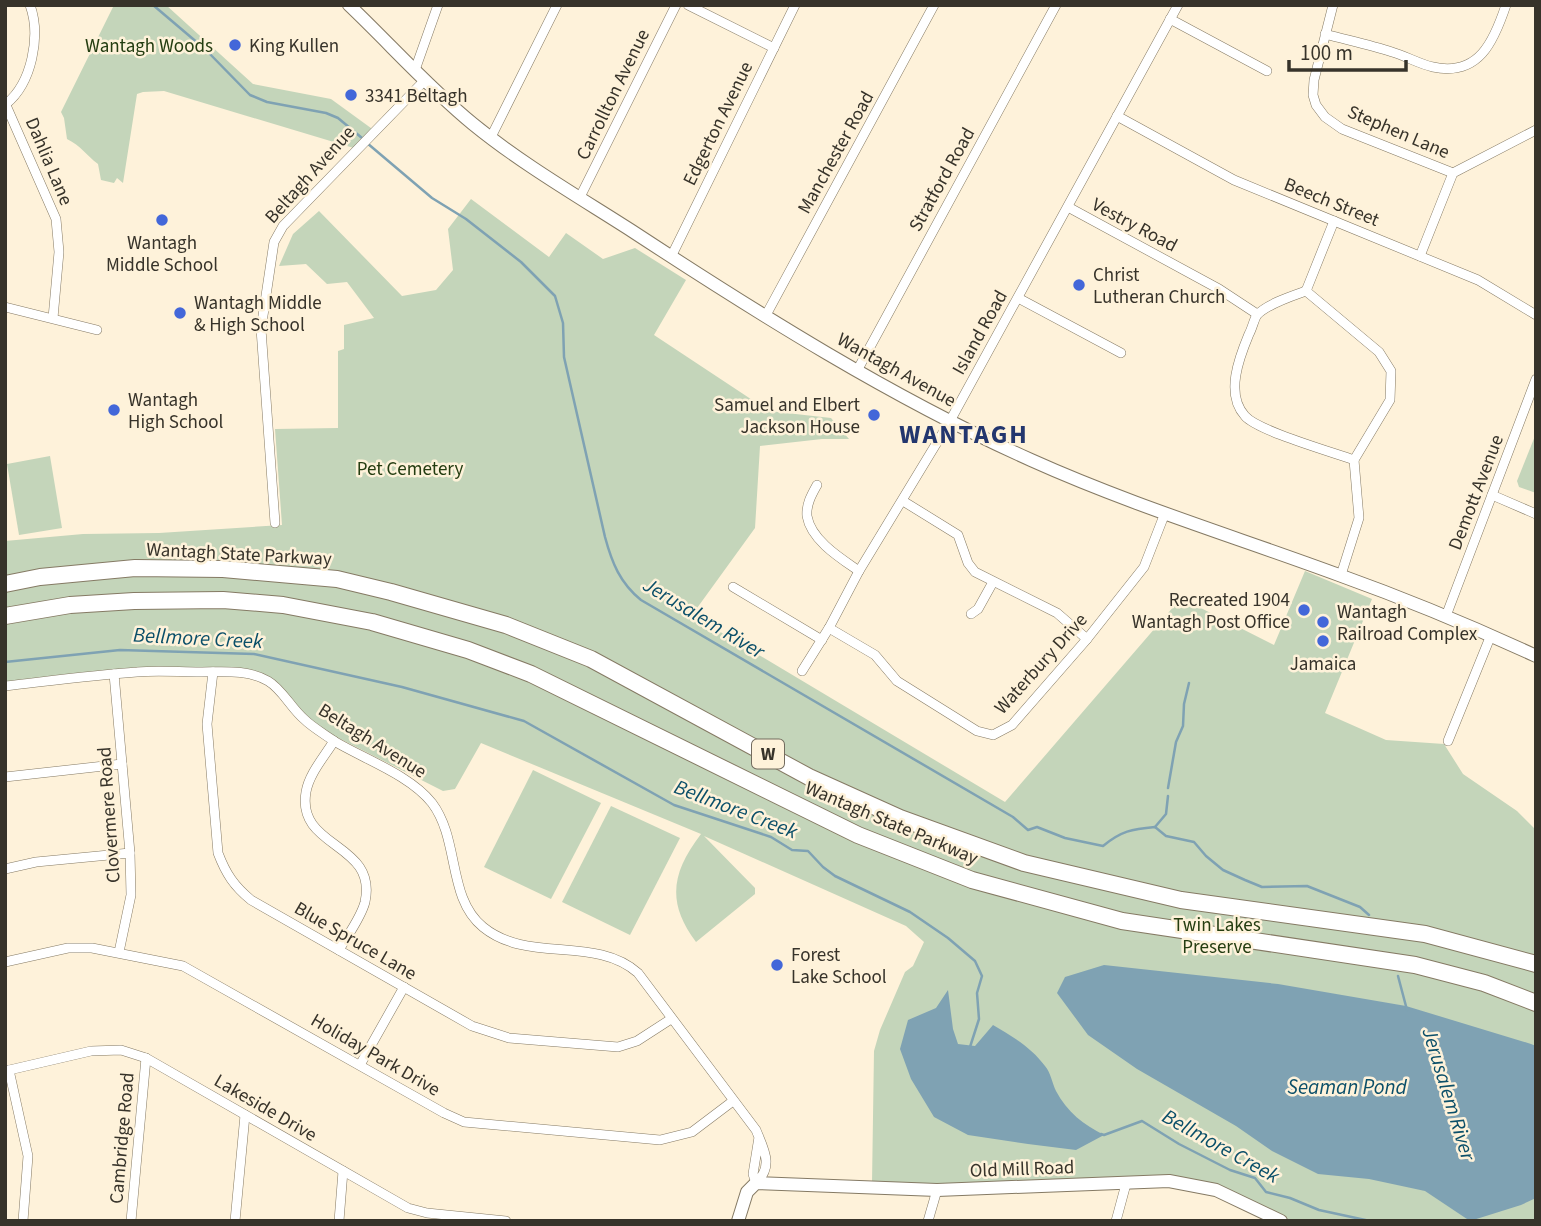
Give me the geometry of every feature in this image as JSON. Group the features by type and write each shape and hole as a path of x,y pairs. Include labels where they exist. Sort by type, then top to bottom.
{"highway":[{"name":"Wantagh State Parkway","path":"5,584 40,577 135,568 223,569 337,579 391,592 506,625 591,659 809,777 900,818 1024,863 1181,900 1425,934 1536,964"},
{"name":"Wantagh State Parkway","path":"5,616 70,605 223,600 283,605 373,622 468,650 531,674 858,835 972,880 1122,921 1415,965 1484,983 1536,1003"}],"main road":[{"name":"Wantagh Avenue","path":"349,5 424,81 491,137 671,257 950,421 1032,461 1165,513 1341,575 1446,616 1536,656"},
{"name":"Old Mill Road","path":"756,1183 937,1190 1169,1181 1216,1190 1281,1221"},
{"path":"738,1221 747,1192 756,1183"}],"street":[{"path":"6,103 15,96 26,79 33,44 34,17 30,5"},
{"path":"415,70 438,5"},
{"path":"491,137 556,5"},
{"name":"Carrollton Avenue","path":"580,197 676,5"},
{"path":"688,5 774,48"},
{"name":"Edgerton Avenue","path":"671,257 795,5"},
{"name":"Manchester Road","path":"766,315 934,5"},
{"name":"Stratford Road","path":"858,369 1056,5"},
{"name":"Island Road","path":"802,671 950,421 1178,5"},
{"name":"Stephen Lane","path":"1333,5 1314,80 1313,95 1316,106 1325,117 1342,129 1453,173"},
{"path":"1325,34 1391,51 1433,67 1449,68 1479,57 1490,45 1506,5"},
{"path":"1170,19 1267,71"},
{"name":"Beltagh Avenue","path":"275,523 261,330 274,242 283,226 424,81"},
{"name":"Dahlia Lane","path":"6,103 56,219 59,252 53,318"},
{"name":"Beech Street","path":"1117,116 1234,180 1478,280 1536,315"},
{"path":"1420,256 1453,173 1536,130"},
{"name":"Vestry Road","path":"1068,207 1219,289 1257,314"},
{"path":"1306,292 1334,221"},
{"path":"1306,292 1279,301 1257,314 1239,360 1235,390 1245,416 1260,426 1354,460"},
{"path":"1306,292 1379,352 1391,371 1390,400 1354,460 1359,518 1341,575"},
{"path":"1018,298 1121,354"},
{"path":"5,307 97,330"},
{"name":"Demott Avenue","path":"1446,616 1536,379"},
{"path":"817,485 809,502 807,514 810,524 834,554 859,571"},
{"path":"1492,495 1536,514"},
{"path":"902,501 953,530 962,541 971,568 993,582 1057,613 1087,639"},
{"name":"Waterbury Drive","path":"829,628 875,655 897,681 977,730 993,735 1012,725 1087,639 1144,567 1165,513"},
{"path":"971,614 978,609 993,582"},
{"path":"733,587 822,640"},
{"path":"1448,741 1491,635"},
{"name":"Beltagh Avenue","path":"5,686 138,672 246,673 269,681 305,721 334,741 413,785 431,802 446,828 464,901 471,916 485,929 503,940 524,947 604,956 625,964 643,979 733,1101 752,1122 765,1151 766,1169 756,1183"},
{"name":"Blue Spruce Lane","path":"213,672 207,724 218,853 235,886 251,900 472,1026 509,1038 618,1046 637,1041 671,1019"},
{"name":"Clovermere Road","path":"114,674 130,853 131,895 119,952"},
{"path":"334,741 312,776 305,802 306,816 315,830 353,857 366,880 365,904 339,950"},
{"path":"5,777 122,764"},
{"path":"5,869 36,862 130,853"},
{"name":"Holiday Park Drive","path":"5,962 68,948 92,947 183,966 464,1122 660,1140 692,1132 733,1101"},
{"path":"360,1065 404,987"},
{"name":"Lakeside Drive","path":"7,1070 91,1051 121,1050 146,1059 408,1208 427,1213 506,1221"},
{"name":"Cambridge Road","path":"131,1221 146,1059"},
{"path":"7,1070 28,1156 23,1221"},
{"path":"235,1221 245,1115"},
{"path":"339,1221 343,1171"},
{"path":"1116,1221 1126,1184"},
{"path":"928,1221 937,1190"}],"green space":[{"name":"Wantagh Woods","path":"114,5 166,5 253,84 331,99 375,131 357,149 164,91 143,92 137,94 123,183 117,178 114,183 101,180 98,164 67,139 61,112"},
{"name":"Twin Lakes Preserve","path":"471,199 549,257 566,233 603,259 635,248 686,280 654,335 769,411 831,418 849,439 822,439 760,446 755,528 692,615 1005,802 1181,598 1274,645 1305,571 1372,599 1325,713 1386,740 1444,744 1463,774 1517,811 1536,830 1536,1221 1288,1221 1213,1186 908,1187 872,1183 874,1051 905,972 913,966 924,942 906,926 704,836 755,888 755,894 696,942 680,914 676,887 684,861 701,834 481,743 455,789 443,791 305,721 269,681 246,673 138,672 5,686 5,541 83,534 159,533 282,525 275,429 338,428 338,351 344,349 344,325 374,318 347,282 327,284 306,264 279,266 293,234 319,211 402,296 436,290 453,270 448,229"},
{"path":"1535,436 1536,493 1519,487 1517,481"},
{"path":"50,456 62,528 19,535 7,464"},
{"path":"533,770 601,803 551,899 484,867"},
{"path":"611,806 680,838 630,935 562,902"}],"water":[{"name":"Seaman Pond","path":"1104,965 1278,984 1406,1006 1536,1046 1536,1198 1470,1221 1425,1191 1369,1179 1318,1174 1272,1151 1236,1126 1137,1069 1088,1035 1057,993 1065,977"},
{"path":"948,990 953,1029 958,1044 975,1046 993,1025 1028,1048 1049,1072 1060,1099 1071,1112 1104,1135 1076,1150 968,1135 934,1117 911,1079 900,1049 908,1020 936,1008"}],"waterway":[{"name":"Jerusalem River","path":"153,5 206,50 250,95 267,102 326,113 338,118 362,138"},
{"name":"Jerusalem River","path":"367,143 432,198 466,219 521,262 555,296 563,323 564,357 605,537 618,572 641,600 1013,817 1028,830 1037,827 1065,838 1103,846 1127,832 1155,827 1166,836 1194,842 1223,870 1262,887 1307,886 1360,907 1369,915"},
{"name":"Bellmore Creek","path":"5,662 120,650 254,654 402,687 524,721 674,805 771,837 792,850 808,851 835,876 910,912 948,938 975,961 982,976 977,993 979,1019 970,1047"},
{"path":"1168,788 1176,742 1183,726 1189,683"},
{"path":"1155,827 1166,814 1168,796"},
{"name":"Jerusalem River","path":"1398,976 1407,1010"},
{"name":"Bellmore Creek","path":"1101,1134 1142,1121 1230,1170 1255,1178 1266,1192 1319,1210 1370,1221"}],"place":[{"name":"King Kullen","path":"235,45"},
{"name":"3341 Beltagh","path":"351,95"},
{"name":"Wantagh Middle School","path":"162,220"},
{"name":"Christ Lutheran Church","path":"1079,285"},
{"name":"Wantagh Middle & High School","path":"180,313"},
{"name":"Wantagh High School","path":"114,410"},
{"name":"Samuel and Elbert Jackson House","path":"874,415"},
{"name":"Recreated 1904 Wantagh Post Office","path":"1304,610"},
{"name":"Wantagh Railroad Complex","path":"1323,622"},
{"name":"Jamaica","path":"1323,641"},
{"name":"Forest Lake School","path":"777,965"}],"district":[{"name":"WANTAGH","path":"964,434"}],"park label":[{"name":"Pet Cemetery","path":"410,468"}]}
